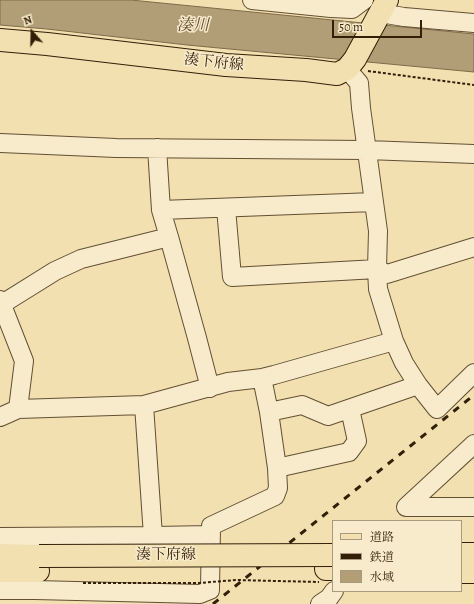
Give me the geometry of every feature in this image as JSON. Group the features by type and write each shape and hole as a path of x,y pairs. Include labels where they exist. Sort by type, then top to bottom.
{"main road":[{"path":"351,64 378,3"},
{"name":"湊下府線","path":"0,40 226,65 306,70 337,74 351,64"},
{"path":"462,554 474,554"},
{"name":"湊下府線","path":"0,555 38,564 329,573"},
{"name":"湊下府線","path":"0,571 38,564"},
{"path":"462,572 474,572"}],"street":[{"path":"252,0 352,9 378,3 404,17 474,23"},
{"path":"351,64 359,83 378,232 378,289 394,341 404,363 418,385 437,409 474,373"},
{"path":"0,143 157,148 367,150 474,154"},
{"path":"157,148 161,210 210,388"},
{"path":"161,210 374,202"},
{"path":"226,208 232,277 377,270 388,274 474,246"},
{"path":"18,409 24,361 2,308 55,271 81,258 169,237"},
{"path":"0,417 18,409 144,405 228,382 262,378 394,341"},
{"path":"0,590 200,594 210,590 211,526 274,496 278,488 277,468 269,412 262,378"},
{"path":"269,412 302,406 328,416 418,385"},
{"path":"144,405 153,536"},
{"path":"277,468 349,452 357,441 350,408"},
{"path":"474,444 406,507 474,507"},
{"path":"0,537 211,535"},
{"path":"320,604 329,598 329,573"}],"path":[{"path":"351,64 379,73 474,85"},
{"path":"83,583 199,583 329,573"}],"water":[{"name":"湊川","path":"0,0 131,0 474,34 474,72 187,45 0,25"}],"railway":[{"path":"213,604 474,395"}]}
